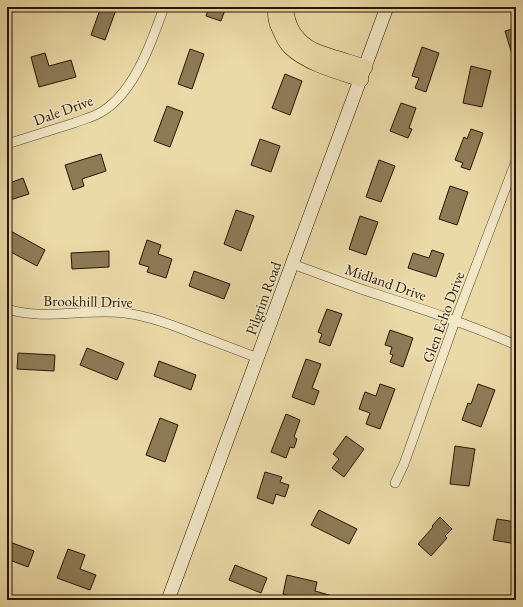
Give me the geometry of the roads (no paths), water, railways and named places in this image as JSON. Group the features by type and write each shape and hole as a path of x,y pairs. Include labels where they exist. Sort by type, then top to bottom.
{"main road":[{"path":"276,7 276,22 283,39 290,47 311,61 327,68 363,73"},
{"path":"286,7 288,23 300,42 363,73"},
{"name":"Pilgrim Road","path":"168,600 387,7"}],"street":[{"name":"Dale Drive","path":"7,144 95,116 111,105 122,94 142,63 164,7"},
{"name":"Glen Echo Drive","path":"395,483 412,442 455,321 516,160"},
{"name":"Midland Drive","path":"292,264 455,321 516,345"},
{"name":"Brookhill Drive","path":"7,309 22,313 124,313 145,317 172,325 258,358"}]}
